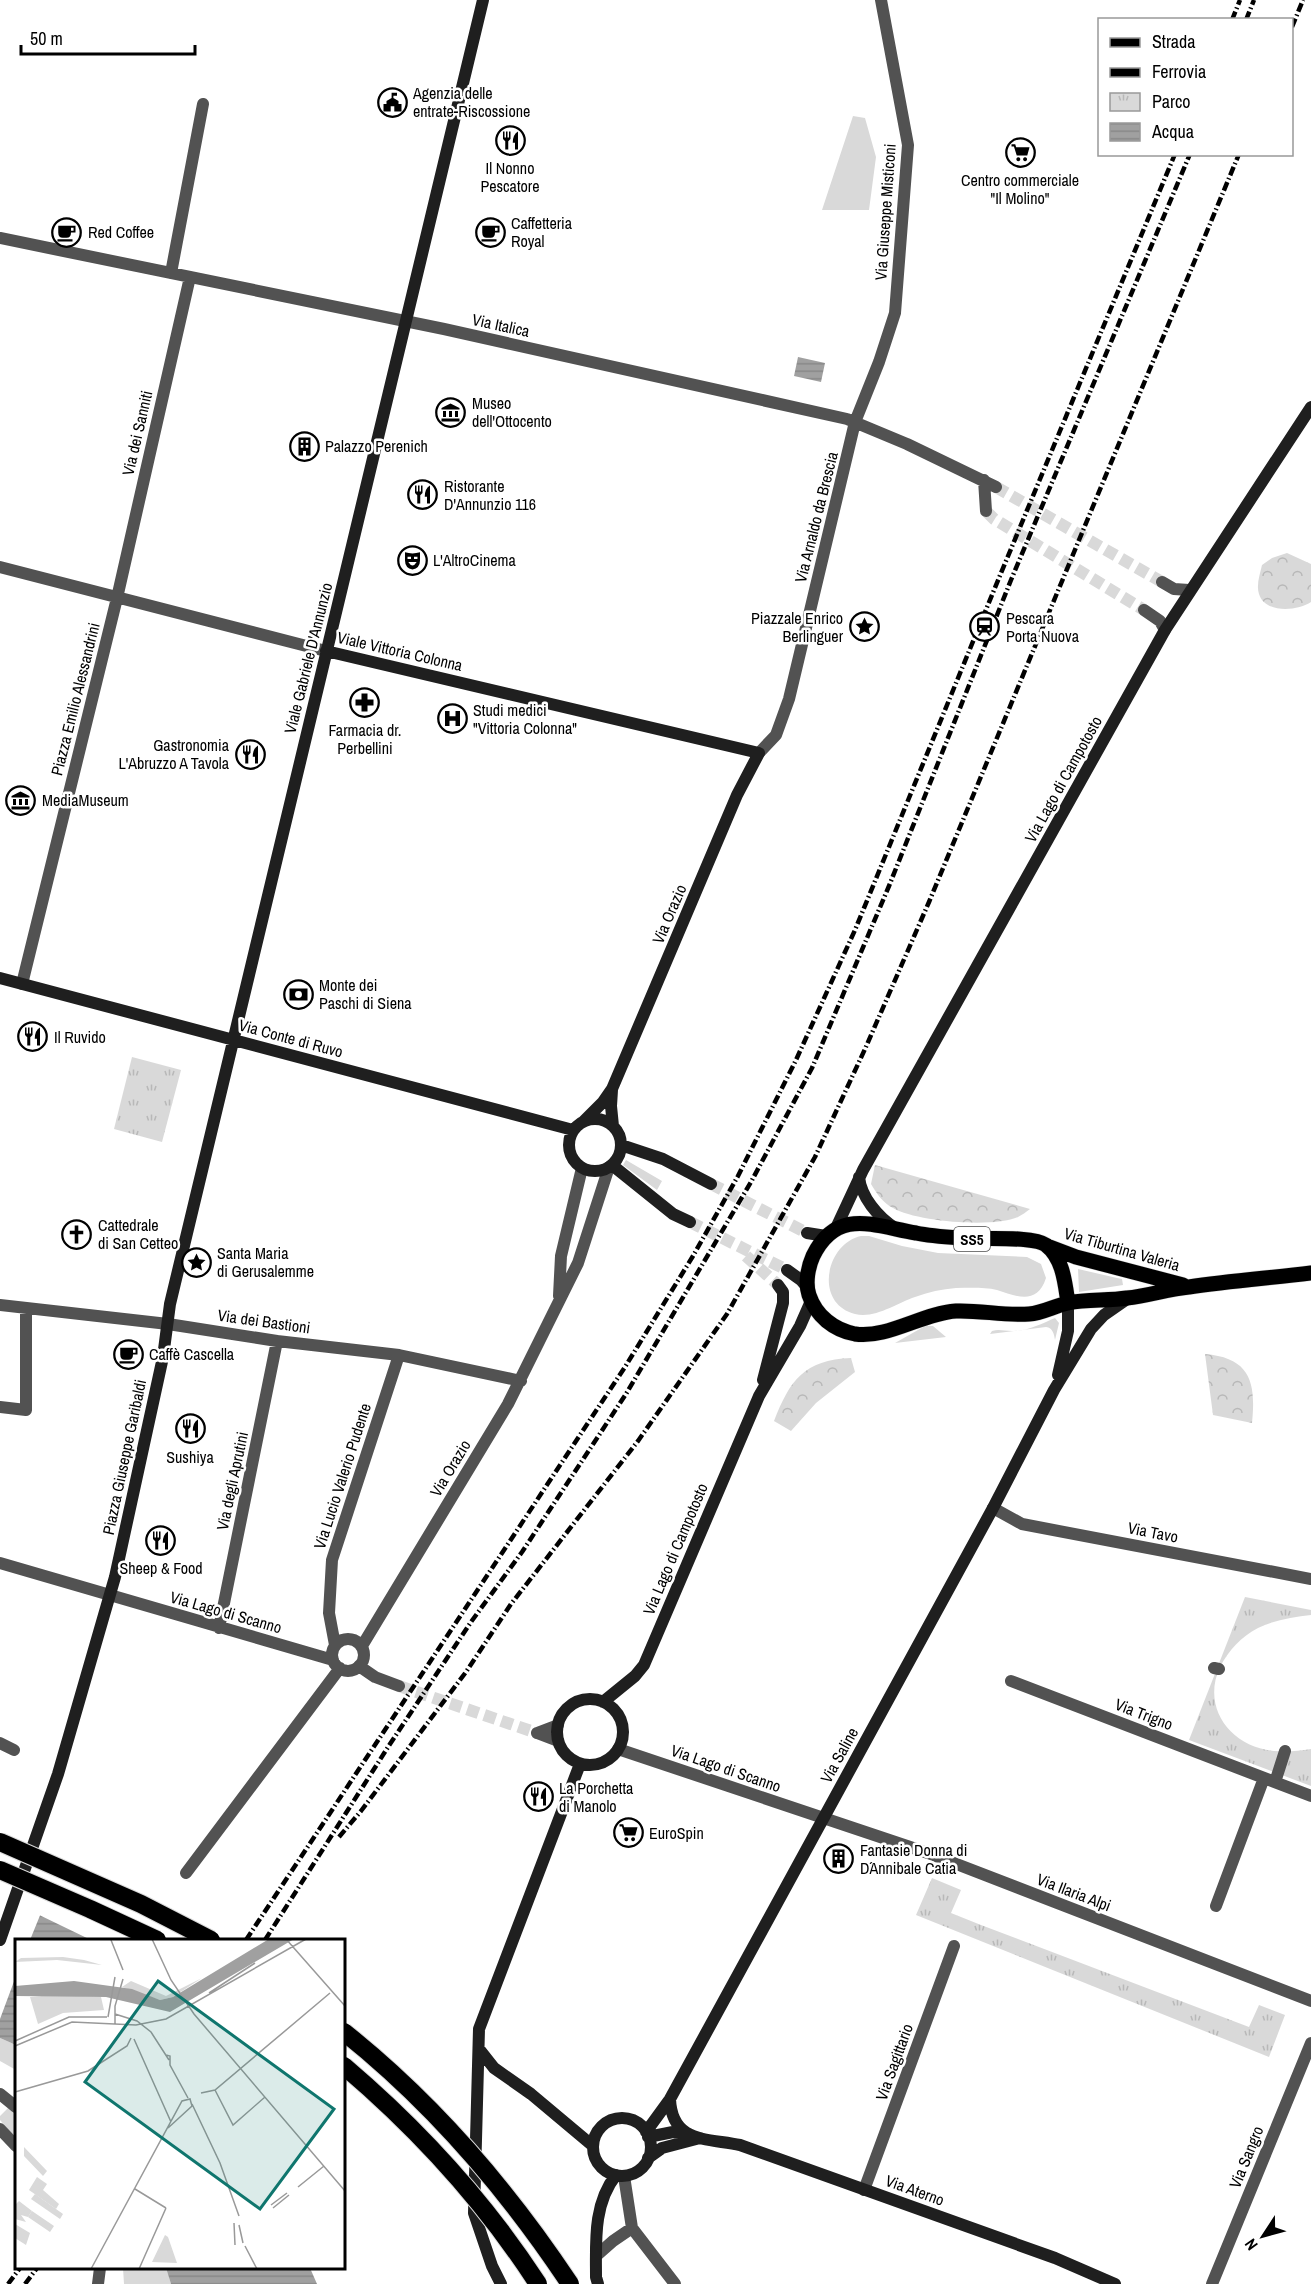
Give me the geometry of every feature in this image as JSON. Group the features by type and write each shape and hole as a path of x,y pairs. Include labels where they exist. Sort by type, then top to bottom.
{"highway":[{"path":"0,1842 141,1904 207,1939"},
{"path":"0,1870 153,1939"},
{"path":"345,2033 406,2086 458,2139 511,2202 570,2284"},
{"path":"345,2067 435,2152 502,2232 538,2284"}],"main road":[{"name":"SS5","path":"831,1232 855,1223 962,1239 1034,1240 1047,1246"},
{"path":"809,1294 810,1261 818,1245 831,1232"},
{"path":"1047,1246 1063,1273 1068,1303"},
{"name":"Via Tiburtina Valeria","path":"1047,1246 1076,1257 1188,1287"},
{"name":"Via Tiburtina Valeria","path":"1068,1303 1128,1298 1188,1287 1311,1273"},
{"name":"SS5","path":"809,1294 823,1318 834,1327 857,1334 872,1334 931,1315 956,1311 1028,1314 1068,1303"}],"street":[{"name":"Viale Gabriele D'Annunzio","path":"168,1324 170,1304 408,321 483,0"},
{"name":"Via Giuseppe Misticoni","path":"855,422 879,362 895,313 908,145 881,0"},
{"path":"171,273 203,104"},
{"name":"Via Italica","path":"0,238 408,321 855,422 996,487"},
{"name":"Via dei Sanniti","path":"117,598 190,276"},
{"name":"Via Lago di Campotosto","path":"831,1232 859,1177 1165,630 1189,590 1311,407"},
{"name":"Via Arnaldo da Brescia","path":"759,753 776,735 789,699 855,422"},
{"path":"984,480 986,511"},
{"name":"Viale Vittoria Colonna","path":"0,567 327,651 759,753"},
{"path":"1161,582 1174,589 1189,590"},
{"name":"Piazza Emilio Alessandrini","path":"22,984 117,598"},
{"path":"1144,610 1160,621 1165,630"},
{"name":"Via Orazio","path":"584,1121 612,1089 737,795 759,753"},
{"name":"Via Conte di Ruvo","path":"0,978 573,1130"},
{"name":"Via Orazio","path":"612,1089 613,1126"},
{"path":"597,1119 613,1126 617,1132 621,1145 620,1152 610,1166 597,1171 582,1168 570,1155 569,1138 573,1130 584,1121 597,1119"},
{"path":"621,1145 663,1159 711,1184"},
{"path":"610,1166 673,1214 690,1222"},
{"name":"Via Orazio","path":"362,1646 521,1381 587,1238 610,1166"},
{"name":"Via Orazio","path":"558,1302 561,1256 582,1168"},
{"path":"859,1177 870,1203 878,1214 896,1228"},
{"name":"SS5","path":"807,1233 831,1232"},
{"name":"SS5","path":"787,1270 801,1280 809,1294"},
{"name":"Via Lago di Campotosto","path":"759,1396 783,1303 783,1292 778,1285"},
{"name":"Via Lago di Campotosto","path":"603,1702 635,1676 644,1665 759,1396 800,1326 809,1294"},
{"name":"Via Saline","path":"647,2134 670,2099 824,1818 993,1508 1054,1390 1097,1323 1128,1298"},
{"name":"Via Saline","path":"1054,1390 1068,1331 1068,1303"},
{"name":"Via dei Bastioni","path":"0,1305 168,1324 277,1341 399,1355 521,1381"},
{"path":"0,1407 26,1410 26,1308"},
{"name":"Piazza Giuseppe Garibaldi","path":"0,1940 42,1825 109,1596 163,1358 168,1324"},
{"name":"Via degli Aprutini","path":"219,1628 277,1341"},
{"name":"Via Lucio Valerio Pudente","path":"335,1646 329,1612 332,1560 399,1355"},
{"name":"Via Tavo","path":"993,1508 1022,1524 1311,1579"},
{"path":"0,1563 109,1596"},
{"name":"Via Lago di Scanno","path":"109,1596 336,1664"},
{"path":"186,1873 336,1664 333,1650 335,1646 348,1639 362,1646 363,1659 359,1666 350,1670 336,1664"},
{"path":"359,1666 375,1677 399,1686"},
{"name":"Via Trigno","path":"1011,1681 1270,1777 1311,1796"},
{"path":"587,1699 603,1702 611,1707 621,1722 622,1740 611,1757 601,1763 580,1764 566,1755 558,1741 560,1717 572,1704 587,1699"},
{"path":"558,1725 537,1733 558,1741"},
{"path":"0,1743 14,1750"},
{"name":"Via Lago di Scanno","path":"618,1749 824,1818"},
{"path":"1216,1906 1270,1777 1285,1751"},
{"path":"501,2284 492,2266 474,2212 479,2030 580,1764"},
{"name":"Via Ilaria Alpi","path":"824,1818 928,1853 1311,2001"},
{"name":"Via Sagittario","path":"864,2190 954,1946"},
{"name":"Via Sangro","path":"1212,2284 1311,2043"},
{"path":"479,2049 494,2068 531,2094 593,2146"},
{"path":"0,2094 15,2106"},
{"path":"670,2099 674,2121 685,2133"},
{"path":"598,2284 597,2224 601,2205 609,2185 620,2175 641,2168 650,2151 647,2134 630,2119 610,2120 596,2134 593,2146 597,2162 609,2173 620,2175"},
{"path":"0,2129 15,2145"},
{"name":"Via Aterno","path":"647,2134 685,2133 740,2145 1055,2258 1115,2284"},
{"name":"Via Aterno","path":"648,2158 662,2148 700,2138"},
{"path":"620,2175 632,2228 675,2284"},
{"path":"596,2256 632,2228"},
{"path":"632,2228 684,2284"},
{"path":"98,2284 100,2269"}],"green space":[{"path":"853,116 865,118 876,157 869,210 822,210"},
{"path":"1287,553 1311,564 1311,602 1290,609 1275,608 1262,600 1259,594 1259,576 1262,565 1272,558"},
{"path":"132,1057 181,1070 162,1142 114,1129"},
{"path":"626,1160 662,1181 657,1190 623,1165"},
{"path":"875,1165 1030,1209 1018,1217 1007,1220 974,1223 937,1220 904,1213 886,1204 873,1188 871,1184"},
{"path":"861,1236 938,1253 1027,1257 1041,1264 1046,1278 1042,1287 1032,1296 1018,1296 987,1288 951,1288 920,1295 878,1312 855,1314 842,1308 834,1299 829,1287 829,1274 832,1262 839,1250 849,1241"},
{"path":"1078,1269 1122,1279 1123,1285 1079,1292"},
{"path":"1055,1318 1059,1323 1055,1340 1053,1332 1046,1327 1024,1330"},
{"path":"925,1326 933,1326 946,1337 895,1343"},
{"path":"995,1330 1015,1331 990,1334"},
{"path":"1205,1354 1220,1356 1232,1361 1247,1375 1253,1396 1252,1423 1213,1415"},
{"path":"851,1358 855,1372 816,1403 791,1431 774,1421 786,1394 801,1375 821,1363"},
{"path":"1245,1597 1311,1610 1311,1615 1264,1625 1236,1644 1220,1667 1215,1682 1214,1697 1217,1711 1233,1733 1259,1748 1274,1751 1311,1749 1311,1786 1189,1740"},
{"path":"932,1878 961,1890 951,1913 981,1925 1249,2027 1259,2005 1285,2015 1269,2057 916,1915"},
{"path":"0,2038 15,2045 15,2069 0,2061"},
{"path":"9,2107 15,2112 15,2137 0,2120 0,2116"},
{"path":"123,2269 166,2269 171,2284 124,2284"}],"water":[{"path":"798,357 825,363 821,382 794,376"},
{"path":"0,1896 89,1939 15,1939 15,2045 0,2038"},
{"path":"166,2269 310,2269 317,2284 171,2284"}],"pier":[{"path":"0,1893 41,1913 30,1939 15,1939 15,1979 0,2019"}],"tunnel":[{"path":"996,487 1162,582"},
{"path":"986,511 994,519 1144,610"},
{"path":"711,1184 807,1233"},
{"path":"690,1222 787,1270"},
{"path":"746,1256 778,1285"},
{"path":"399,1686 537,1733"}],"railway":[{"path":"1233,18 1240,0"},
{"path":"1247,18 1254,0"},
{"path":"1293,25 1303,0"},
{"path":"247,1939 625,1367 693,1256 738,1176 796,1060 855,930 1174,156"},
{"path":"266,1939 390,1744 471,1622 522,1552 626,1394 751,1182 812,1068 889,886 1011,580 1189,156"},
{"path":"339,1837 466,1672 511,1604 638,1441 727,1314 815,1157 929,902 1238,156"},
{"path":"8,2284 19,2269"},
{"path":"25,2284 36,2269"}],"place":[{"name":"Agenzia delle entrate-Riscossione","path":"392,102"},
{"name":"Il Nonno Pescatore","path":"510,140"},
{"name":"Centro commerciale \"Il Molino\"","path":"1020,152"},
{"name":"Red Coffee","path":"67,232"},
{"name":"Caffetteria Royal","path":"490,232"},
{"name":"Museo dell'Ottocento","path":"451,412"},
{"name":"Palazzo Perenich","path":"304,446"},
{"name":"Ristorante D'Annunzio 116","path":"423,495"},
{"name":"L'AltroCinema","path":"412,560"},
{"name":"Piazzale Enrico Berlinguer","path":"864,627"},
{"name":"Pescara Porta Nuova","path":"985,627"},
{"name":"Farmacia dr. Perbellini","path":"365,702"},
{"name":"Studi medici \"Vittoria Colonna\"","path":"452,719"},
{"name":"Gastronomia L'Abruzzo A Tavola","path":"250,754"},
{"name":"MediaMuseum","path":"21,800"},
{"name":"Monte dei Paschi di Siena","path":"298,994"},
{"name":"Il Ruvido","path":"33,1037"},
{"name":"Cattedrale di San Cetteo","path":"77,1234"},
{"name":"Santa Maria di Gerusalemme","path":"196,1262"},
{"name":"Caffè Cascella","path":"128,1354"},
{"name":"Sushiya","path":"190,1429"},
{"name":"Sheep & Food","path":"161,1540"},
{"name":"La Porchetta di Manolo","path":"538,1797"},
{"name":"EuroSpin","path":"628,1833"},
{"name":"Fantasie Donna di D´Annibale Catia","path":"839,1859"}]}
